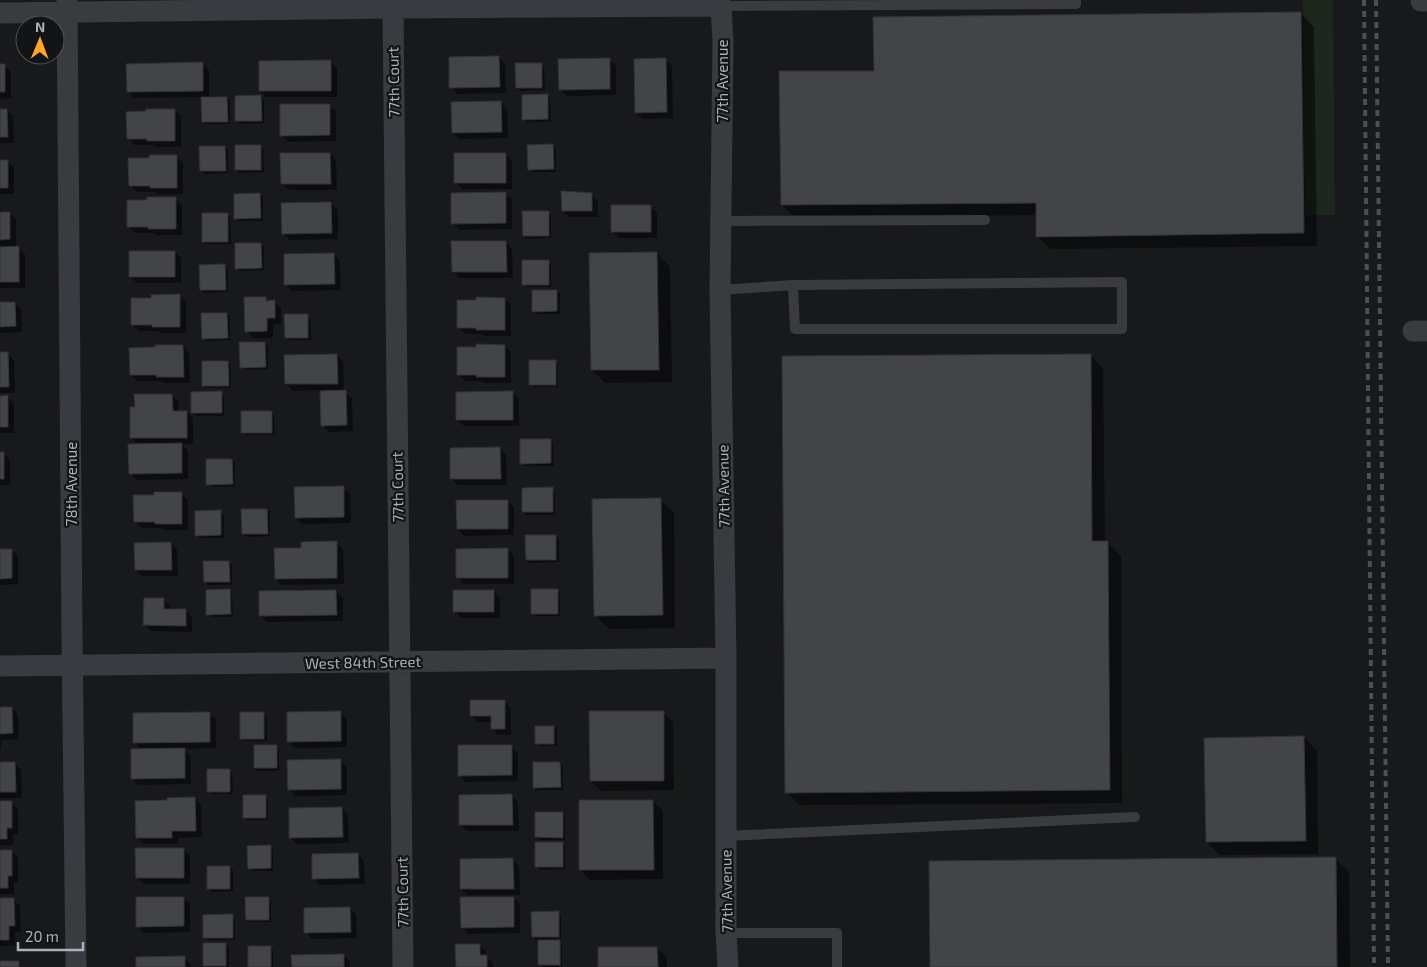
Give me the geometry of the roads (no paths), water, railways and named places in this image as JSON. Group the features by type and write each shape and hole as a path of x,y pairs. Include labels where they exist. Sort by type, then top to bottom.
{"street":[{"path":"0,13 67,7 721,6"},
{"name":"77th Avenue","path":"721,6 723,42 720,290 726,658 726,933 728,967"},
{"name":"78th Avenue","path":"67,7 76,967"},
{"name":"77th Court","path":"393,8 403,967"},
{"name":"West 84th Street","path":"0,666 726,658"}],"lane":[{"path":"721,6 914,2 1076,4 1076,0"},
{"path":"721,221 985,220"},
{"path":"720,290 793,285 1122,282 1122,329 795,329 793,285"},
{"path":"726,836 1135,817"},
{"path":"726,933 837,933 837,967"}],"railway":[{"path":"1364,0 1374,967"},
{"path":"1376,0 1388,967"}]}
